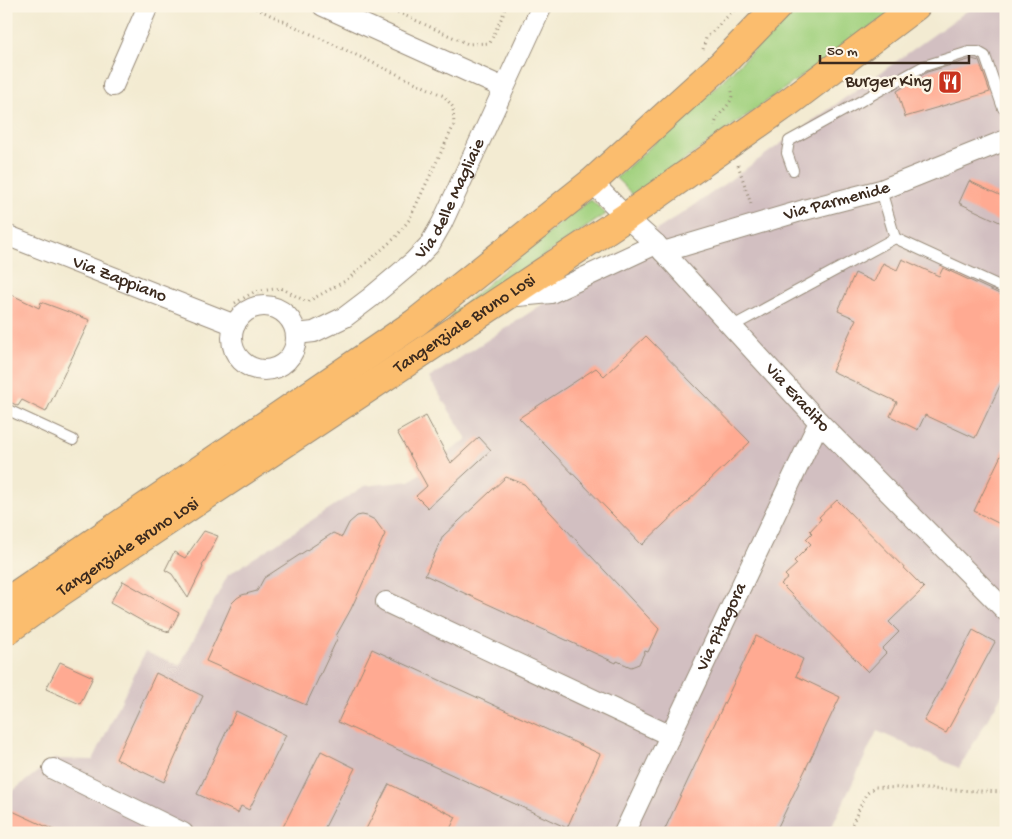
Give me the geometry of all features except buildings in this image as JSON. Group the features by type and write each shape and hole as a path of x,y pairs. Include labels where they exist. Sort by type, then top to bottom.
{"main road":[{"name":"Tangenziale Bruno Losi","path":"6,602 415,323 592,182 716,68 778,6"},
{"name":"Tangenziale Bruno Losi","path":"6,631 59,593 626,217 789,102 916,6"}],"street":[{"path":"113,86 148,6"},
{"path":"322,6 504,88"},
{"name":"Via delle Magliaie","path":"296,334 314,332 345,317 413,262 430,244 442,223 542,6"},
{"name":"Via Parmenide","path":"507,296 551,293 660,248 881,190 1006,140"},
{"name":"Via Eraclito","path":"592,182 660,248 819,422 1006,611"},
{"name":"Via Zappiano","path":"6,235 235,325"},
{"path":"268,306 286,315 293,324 296,343 287,360 279,366 260,370 243,362 236,354 232,335 235,325 248,310 268,306"},
{"name":"Via Pitagora","path":"624,833 819,422"},
{"path":"386,602 671,736"},
{"path":"53,769 183,833"}],"lane":[{"path":"792,170 787,153 790,141 924,66 969,52 978,52 985,56 1002,108"},
{"path":"881,190 895,238 1006,289"},
{"path":"731,327 895,238"},
{"path":"6,408 73,440"}],"path":[{"path":"233,305 254,292 281,288 307,302 347,280 396,237 409,220 454,125 453,107 444,96 250,6"},
{"path":"384,6 468,44 490,43 507,6"},
{"path":"738,6 706,38 703,48 706,59 727,80 732,89 731,102 714,123 715,133 738,163 757,224"},
{"path":"848,833 866,794 875,787 1006,792"}],"shaded area":[{"path":"974,6 1006,6 1006,688 959,768 877,731 829,833 6,833 6,800 14,790 54,759 93,760 145,652 180,665 228,575 364,486 410,481 467,439 429,378 692,207"}],"green space":[{"path":"796,6 900,6 634,196 616,178 731,72"},
{"path":"591,200 606,214 449,319 453,313 571,214"}],"place":[{"name":"Burger King","path":"950,82"}]}
